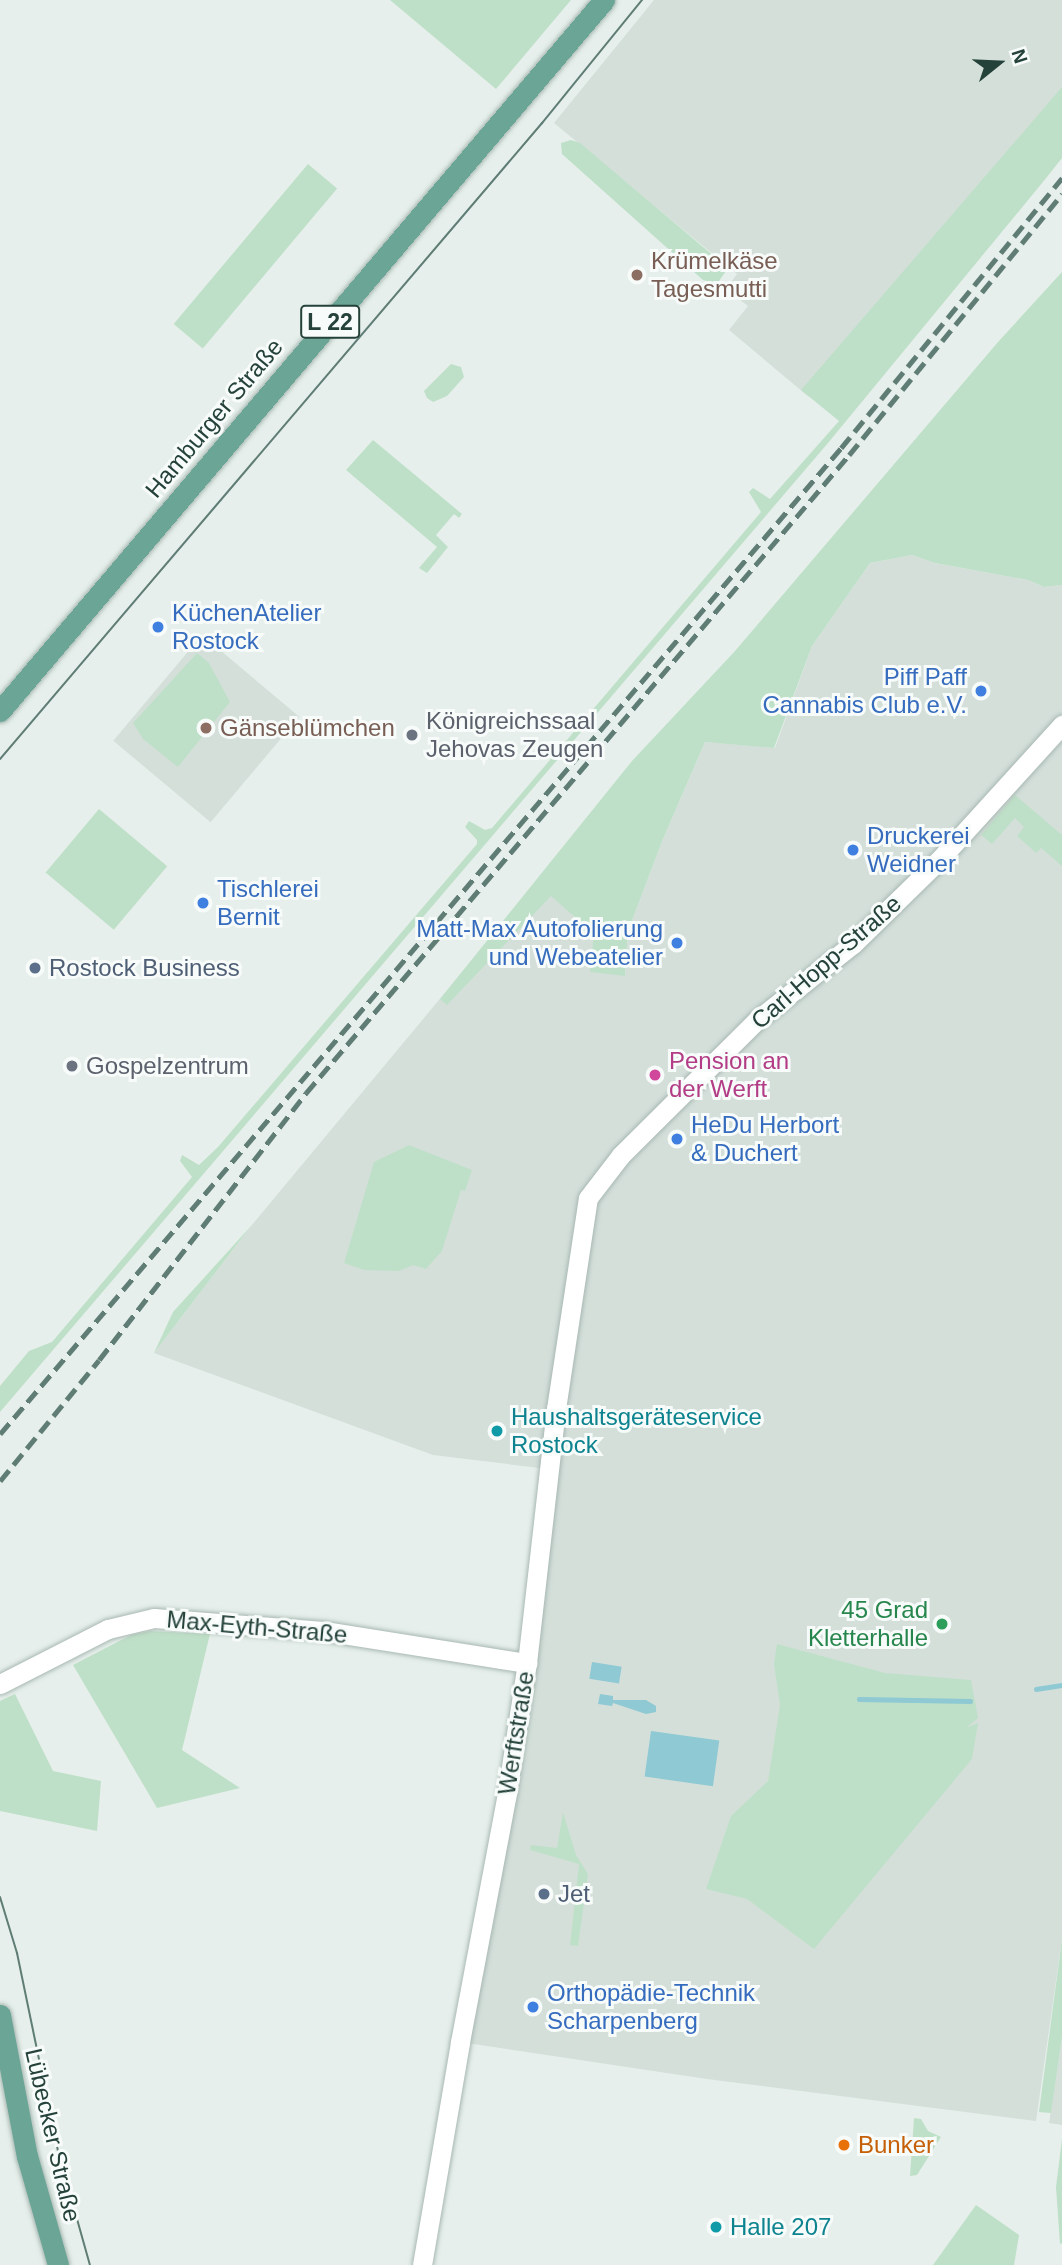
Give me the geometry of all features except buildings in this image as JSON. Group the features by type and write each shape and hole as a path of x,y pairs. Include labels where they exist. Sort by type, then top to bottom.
{"main road":[{"name":"Hamburger Straße","path":"0,711 604,0"},
{"name":"Lübecker Straße","path":"0,2015 27,2156 58,2265"}],"street":[{"name":"Carl-Hopp-Straße","path":"588,1198 603,1174 757,1020 853,944 939,860 1062,725"},
{"name":"Werftstraße","path":"422,2265 460,2042 507,1793 527,1662 556,1409 588,1198"},
{"name":"Max-Eyth-Straße","path":"0,1684 108,1629 154,1618 324,1631 527,1662"}],"shaded area":[{"path":"654,0 1062,0 1062,99 809,397 729,330 748,306 726,289 737,274 554,123"},
{"path":"912,555 935,563 1028,580 1044,587 1062,585 1062,1939 1036,2121 707,2079 460,2042 548,1469 433,1455 154,1353 251,1226 537,882 594,934 625,976 628,931 663,839 705,742 775,748 812,646 870,563"},
{"name":"Gänseblümchen","path":"202,635 299,717 211,822 113,741"},
{"path":"1062,2037 1062,2125 1049,2123"}],"green space":[{"path":"390,0 571,0 496,89"},
{"path":"1062,87 1062,158 1047,177 828,443 0,1412 0,1386 29,1351 52,1342 192,1177 180,1161 182,1155 199,1165 218,1147 477,844 477,840 465,827 469,821 485,830 492,828 761,512 749,492 753,488 770,499 839,421 801,390"},
{"path":"571,140 580,143 728,268 717,284 703,280 562,154 561,143"},
{"path":"308,164 337,188 203,349 174,324"},
{"path":"1062,272 1062,585 1044,587 1028,580 935,563 912,555 870,563 812,646 774,748 705,742 663,839 628,931 625,976 590,972 594,934 551,896 447,1005 440,999 632,761 735,651 998,342"},
{"path":"451,364 461,367 464,377 447,396 433,402 427,398 424,391"},
{"path":"373,440 462,514 459,518 454,514 436,535 448,547 427,573 419,568 437,547 346,470"},
{"path":"197,653 209,663 230,702 178,767 143,739 133,723"},
{"path":"1015,795 1062,835 1062,866 1041,848 1036,853 1017,836 1024,827 1015,818 992,844 981,835"},
{"path":"99,809 167,866 114,930 46,873"},
{"path":"409,1145 472,1170 465,1191 461,1190 442,1251 426,1269 413,1265 399,1271 364,1270 344,1263 374,1162"},
{"path":"251,1226 154,1353 173,1312"},
{"path":"150,1631 210,1634 182,1750 240,1788 157,1808 73,1665 131,1635"},
{"path":"777,1644 885,1673 971,1680 978,1718 966,1728 978,1723 972,1759 814,1949 747,1899 706,1889 731,1816 768,1781 780,1705 774,1664"},
{"path":"15,1694 53,1771 101,1781 97,1831 0,1811 0,1701"},
{"path":"563,1812 576,1855 588,1874 578,1946 570,1945 579,1864 530,1850 531,1845 557,1848"},
{"path":"1062,1939 1062,2037 1051,2113 1039,2112"},
{"path":"914,2118 921,2119 928,2131 941,2137 917,2175 910,2176"},
{"path":"1062,2139 1062,2243 1060,2244 1056,2187"},
{"path":"976,2205 1019,2235 1014,2265 933,2265"}],"water":[{"path":"592,1662 622,1667 619,1683 589,1679"},
{"path":"600,1694 613,1696 613,1700 646,1700 656,1706 656,1712 646,1714 613,1703 612,1706 598,1704"},
{"path":"651,1731 719,1741 713,1786 645,1777"}],"waterway":[{"path":"1036,1689 1062,1685"},
{"path":"859,1699 970,1701"}],"tram line":[{"path":"0,759 542,123 642,0"},
{"path":"0,1897 17,1953 59,2155 90,2265"}],"railway":[{"path":"0,1434 841,448 1062,178"},
{"path":"0,1481 99,1360 306,1093 849,455 1062,194"}],"place":[{"name":"Krümelkäse Tagesmutti","path":"637,275"},
{"name":"KüchenAtelier Rostock","path":"158,627"},
{"name":"Piff Paff Cannabis Club e.V.","path":"981,691"},
{"name":"Gänseblümchen","path":"206,728"},
{"name":"Königreichssaal Jehovas Zeugen","path":"412,735"},
{"name":"Druckerei Weidner","path":"853,850"},
{"name":"Tischlerei Bernit","path":"203,903"},
{"name":"Matt-Max Autofolierung und Webeatelier","path":"677,943"},
{"name":"Rostock Business","path":"35,968"},
{"name":"Gospelzentrum","path":"72,1066"},
{"name":"Pension an der Werft","path":"655,1075"},
{"name":"HeDu Herbort & Duchert","path":"677,1139"},
{"name":"Haushaltsgeräteservice Rostock","path":"497,1431"},
{"name":"45 Grad Kletterhalle","path":"942,1624"},
{"name":"Jet","path":"544,1894"},
{"name":"Orthopädie-Technik Scharpenberg","path":"533,2007"},
{"name":"Bunker","path":"844,2145"},
{"name":"Halle 207","path":"716,2227"}]}
